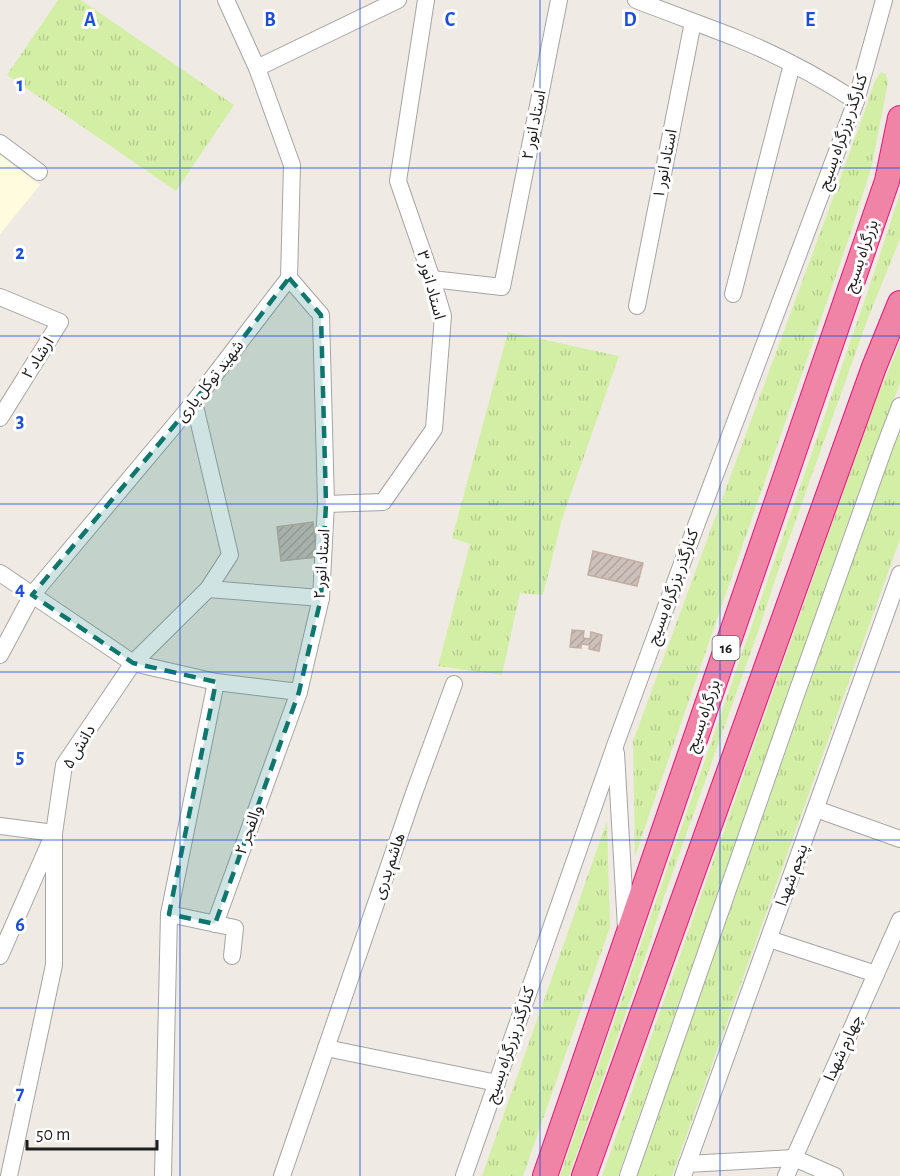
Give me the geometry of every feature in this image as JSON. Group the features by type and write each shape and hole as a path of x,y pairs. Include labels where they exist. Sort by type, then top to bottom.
{"highway":[{"name":"بزرگراه بسیج","path":"545,1176 887,181 900,117"},
{"path":"887,181 900,147"},
{"path":"584,1176 874,367 900,303"}],"street":[{"path":"226,0 257,68 291,165 289,278"},
{"path":"257,68 398,0"},
{"name":"استاد انور ۳","path":"326,504 383,502 434,429 443,316 398,181 426,0"},
{"name":"استاد انور ۲","path":"432,279 502,287 559,0"},
{"path":"636,0 737,39 792,64 828,82 856,101"},
{"name":"کنارگذر بزرگراه بسیج","path":"464,1176 693,531 856,101 884,0"},
{"name":"استاد انور ۱","path":"637,306 693,22"},
{"path":"733,294 792,64"},
{"path":"0,142 39,172"},
{"name":"استاد انور ۲","path":"289,278 321,315 326,504 321,598 299,692"},
{"name":"شهید توکل یاری","path":"0,655 32,595 194,402 289,278"},
{"name":"ارشاد ۲","path":"0,297 60,322 0,418"},
{"name":"دانش ۵","path":"9,1176 54,965 54,833 64,765 133,663 208,589 230,555 194,402"},
{"path":"628,1176 793,703 900,406"},
{"path":"0,573 133,663 216,682 299,692"},
{"name":"پنجم شهدا","path":"685,1170 900,574"},
{"path":"208,589 321,598"},
{"path":"163,1176 169,914 216,682"},
{"name":"هاشم بدری","path":"282,1176 454,684"},
{"name":"والفجر ۲","path":"215,924 299,692"},
{"path":"616,743 627,938"},
{"path":"816,809 900,839"},
{"path":"0,826 54,833 0,956"},
{"path":"169,914 235,928 232,956"},
{"name":"چهارم شهدا","path":"786,1176 900,920"},
{"path":"769,939 876,974"},
{"path":"326,1048 497,1083"},
{"path":"685,1170 794,1158 835,1176"}],"highlighted area":[{"path":"289,278 321,315 326,504 321,598 299,692 215,924 169,914 216,682 133,663 32,595 194,402"}],"shaded area":[{"path":"0,155 40,185 0,234"}],"green space":[{"path":"58,0 81,0 234,105 176,191 7,75"},
{"path":"881,72 886,74 888,82 872,165 850,235 635,856 633,741 872,89"},
{"path":"900,193 900,239 868,318 783,556 569,1176 560,1176 800,487"},
{"path":"508,332 619,356 562,519 543,595 520,593 502,675 438,666 470,544 452,538"},
{"path":"900,343 900,383 850,516 618,1176 602,1176 876,400"},
{"path":"900,426 900,539 672,1176 637,1176"},
{"path":"607,821 610,927 523,1176 482,1176"}],"building":[{"path":"313,522 317,557 281,561 277,527"},
{"path":"593,551 643,563 637,586 588,575"},
{"path":"572,630 584,631 583,638 590,639 591,632 602,635 599,651 589,649 590,645 581,644 581,648 570,647"}]}
